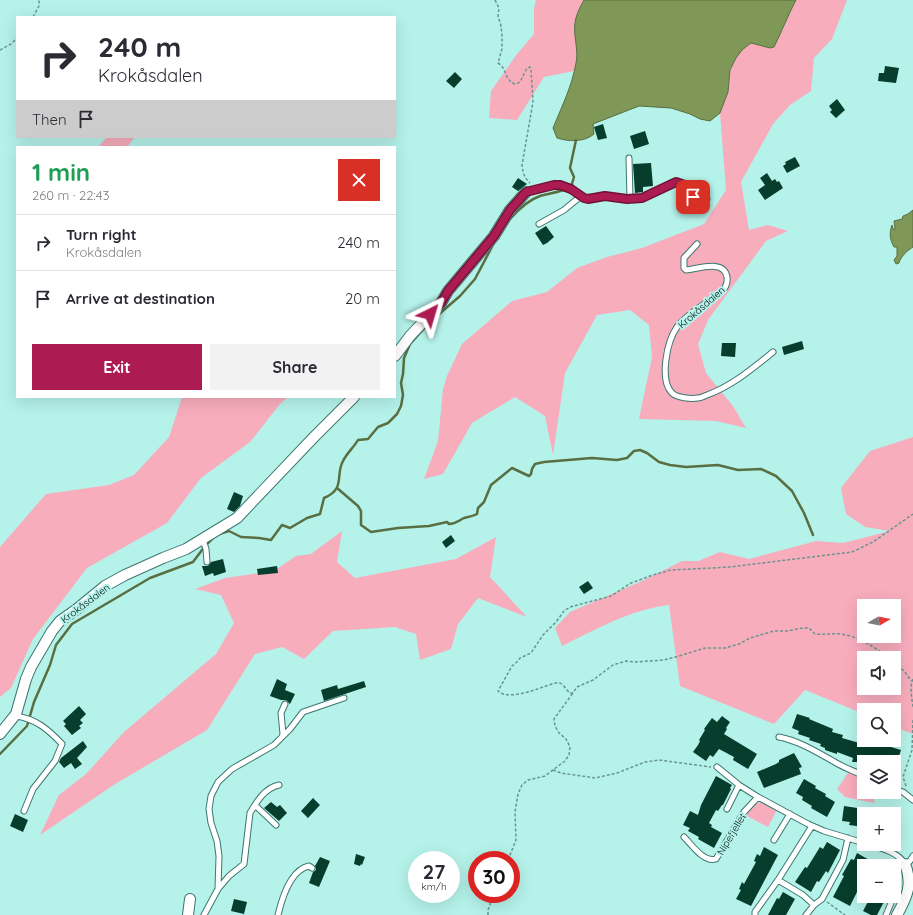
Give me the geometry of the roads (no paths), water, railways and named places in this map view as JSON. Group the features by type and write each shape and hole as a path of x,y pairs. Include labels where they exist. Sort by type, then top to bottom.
{"street":[{"path":"396,355 410,336 441,303 448,291 494,236 510,210 530,191"},
{"name":"Krokåsdalen","path":"0,734 15,716 31,667 52,631 60,621 105,586 125,575 186,549 226,526 242,514 314,437 353,398"},
{"path":"897,915 906,898 909,886 910,877 906,864"},
{"path":"188,915 190,899"}],"lane":[{"path":"628,158 630,199"},
{"path":"530,191 560,185 571,189 580,196 588,199 605,196 630,199 642,198 676,182 685,185 693,197 698,201 707,199"},
{"path":"538,224 564,210 580,196"},
{"name":"Krokåsdalen","path":"697,244 684,258 684,268 686,270 712,266 720,267 726,271 727,285 720,293 692,313 677,327 667,350 666,385 672,394 677,397 698,398 716,392 734,383 773,352"},
{"path":"203,540 206,549 207,562"},
{"path":"218,889 220,856 211,823 209,809 210,801 218,782 227,773 240,764 268,749 282,737 302,712 344,698"},
{"path":"282,737 281,713 285,704"},
{"path":"15,716 25,717 36,721 53,735 62,746 55,761 33,789 24,811"},
{"path":"779,737 789,739 806,746 857,773"},
{"path":"716,767 739,785 758,797 812,826 857,841"},
{"path":"204,915 218,889 229,876 244,864 250,813 265,792 274,786 279,785"},
{"name":"Nipefjellet","path":"727,809 739,785"},
{"path":"901,792 913,800"},
{"name":"Nipefjellet","path":"684,837 706,858 713,860 716,859 744,812 758,797"},
{"path":"255,807 257,807 276,825"},
{"path":"774,840 790,814"},
{"path":"755,915 755,912 778,880 812,826"},
{"path":"806,915 814,905 822,899 843,860 848,838"},
{"path":"887,851 895,854 906,864 913,856"},
{"path":"278,915 284,896 296,873 305,867 309,866 312,868"},
{"path":"778,880 814,905"},
{"path":"886,915 891,903"}],"waterway":[{"path":"510,219 531,200 571,187 574,177 570,168 576,140"},
{"path":"219,534 229,531 241,537 271,540 282,525 290,528 307,518 320,514 324,498 331,494 338,486 341,466 346,455 358,440 368,439 378,427 388,423 397,414 401,406 403,395 401,383 404,358 410,344 431,321 460,296 475,279 494,243"},
{"path":"337,488 358,506 361,511 361,525 371,532 398,528 429,526 447,522 451,524 477,514 478,508 484,502 491,485 512,468 529,476 535,464 592,458 617,460 627,458 634,451 640,450 647,453 659,462 670,465 686,467 718,465 738,470 761,469 776,476 792,491 804,513 813,535"},
{"path":"0,754 27,726 34,702 50,665 56,645 72,624 150,578 193,562 213,538"}]}
